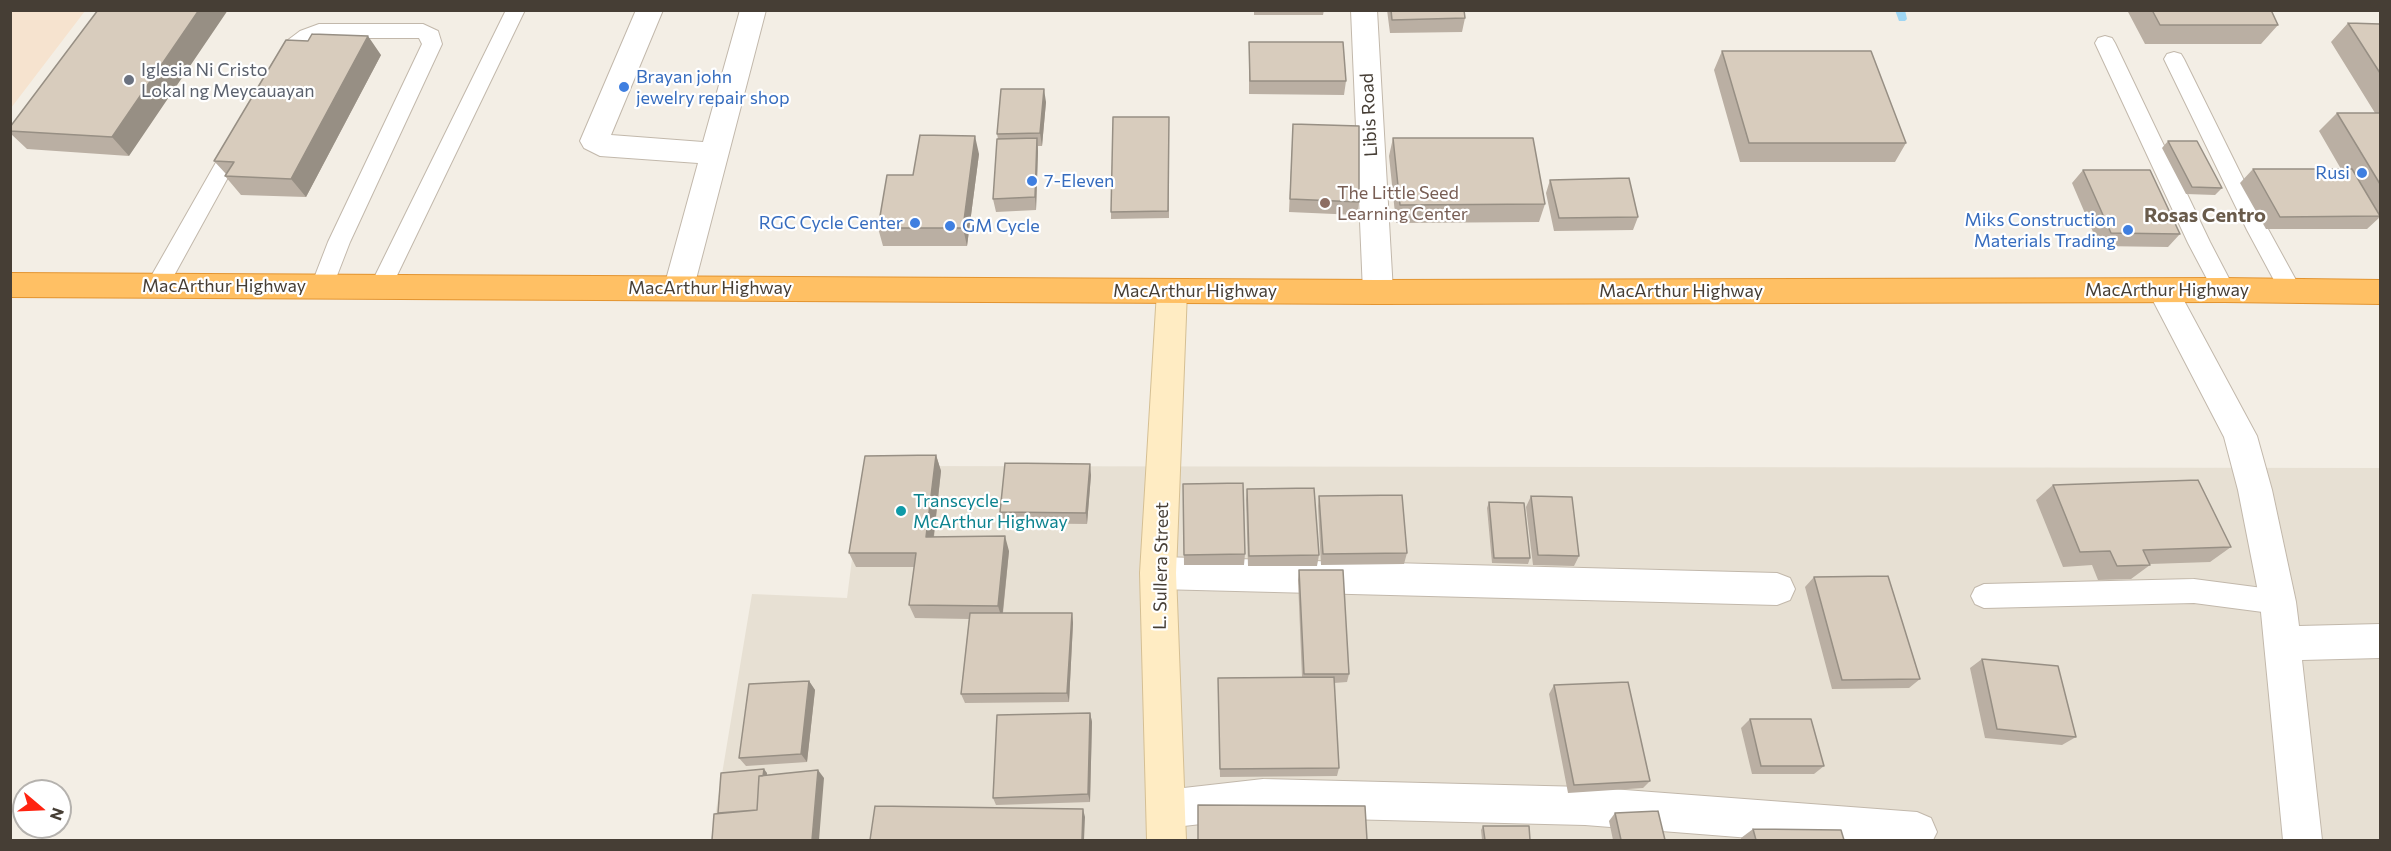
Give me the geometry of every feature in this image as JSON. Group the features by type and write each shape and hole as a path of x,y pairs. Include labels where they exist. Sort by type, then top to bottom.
{"highway":[{"name":"MacArthur Highway","path":"10,285 1378,292 2224,290 2380,292"}],"street":[{"path":"650,10 594,141 600,145 715,154"},
{"path":"679,287 753,10"},
{"name":"Libis Road","path":"1364,10 1378,292"},
{"name":"L. Sullera Street","path":"1166,825 1158,573 1172,291"},
{"path":"2163,291 2240,436 2255,490 2278,602 2303,840"},
{"path":"1158,573 1777,589"},
{"path":"2283,642 2380,641"},
{"path":"1166,825 1263,798 1573,806 1917,832"}],"lane":[{"path":"381,286 516,10"},
{"path":"270,85 295,45 319,31 423,31 431,36 432,44 429,51 339,242 322,286"},
{"path":"2105,43 2199,243 2224,290"},
{"path":"2174,59 2258,230 2291,291"},
{"path":"157,285 247,125"},
{"path":"1984,596 2194,591 2278,602"}],"shaded area":[{"path":"10,11 85,11 11,108"},
{"path":"864,466 2380,468 2380,840 711,840 752,594 847,598"}],"building":[{"name":"Iglesia Ni Cristo Lokal ng Meycauayan","path":"98,10 199,10 112,137 10,131 10,127"},
{"path":"1391,10 1464,10 1465,18 1392,20"},
{"path":"2152,10 2271,10 2278,25 2160,25"},
{"path":"2348,23 2380,24 2380,73"},
{"path":"312,34 368,36 291,179 225,176 234,162 214,161 286,40 308,41"},
{"path":"1249,42 1343,42 1346,81 1250,81"},
{"path":"1722,51 1871,51 1906,143 1749,143"},
{"path":"1001,89 1044,89 1040,133 997,134"},
{"path":"2337,113 2380,113 2380,184"},
{"path":"1113,117 1169,117 1168,211 1111,212"},
{"path":"1293,124 1359,126 1359,202 1290,199"},
{"path":"920,135 975,136 963,228 878,228 887,175 913,175"},
{"path":"1037,138 1035,197 993,199 997,139"},
{"path":"1393,138 1533,138 1545,204 1400,205"},
{"path":"2168,141 2197,141 2222,188 2192,187"},
{"path":"2253,169 2352,169 2380,216 2280,217"},
{"path":"2083,170 2150,170 2180,234 2111,233"},
{"path":"1629,178 1638,217 1559,218 1550,180"},
{"name":"Transcycle - McArthur Highway","path":"936,455 926,537 1005,536 998,606 909,605 916,553 849,553 865,456"},
{"path":"1005,463 1090,464 1086,513 1000,512"},
{"path":"2198,480 2231,547 2143,550 2150,565 2117,566 2110,551 2080,552 2053,485"},
{"path":"1243,483 1245,554 1184,555 1183,484"},
{"path":"1314,488 1319,555 1249,556 1247,489"},
{"path":"1402,495 1407,553 1323,554 1319,496"},
{"path":"1531,496 1572,497 1579,556 1538,555"},
{"path":"1489,502 1524,503 1530,558 1494,558"},
{"path":"1299,570 1343,570 1349,674 1304,674"},
{"path":"1888,576 1920,679 1842,680 1814,577"},
{"path":"970,613 1072,613 1067,693 961,694"},
{"path":"1982,659 2058,666 2076,737 1997,729"},
{"path":"1334,677 1339,768 1220,769 1218,678"},
{"path":"809,681 801,754 739,758 749,684"},
{"path":"1628,682 1650,781 1574,785 1554,685"},
{"path":"1090,713 1088,794 993,798 997,715"},
{"path":"1750,719 1811,719 1824,766 1761,766"},
{"path":"764,769 763,776 759,776 757,810 718,813 721,773"},
{"path":"818,770 812,840 712,840 714,814 757,810 759,776"},
{"path":"1198,805 1365,806 1367,840 1198,840"},
{"path":"875,806 1083,809 1082,840 870,840"},
{"path":"1658,811 1665,840 1621,840 1615,813"},
{"path":"1483,826 1529,826 1530,840 1485,840"},
{"path":"1753,829 1841,830 1844,840 1756,840"}],"waterway":[{"path":"1900,10 1902,19"}],"place":[{"name":"Iglesia Ni Cristo Lokal ng Meycauayan","path":"129,80"},
{"name":"Brayan john jewelry repair shop","path":"624,87"},
{"name":"Rusi","path":"2362,173"},
{"name":"7-Eleven","path":"1032,181"},
{"name":"The Little Seed Learning Center","path":"1325,203"},
{"name":"RGC Cycle Center","path":"915,223"},
{"name":"GM Cycle","path":"950,226"},
{"name":"Miks Construction Materials Trading","path":"2128,230"},
{"name":"Transcycle - McArthur Highway","path":"901,511"}],"district":[{"name":"Rosas Centro","path":"2205,215"}]}
